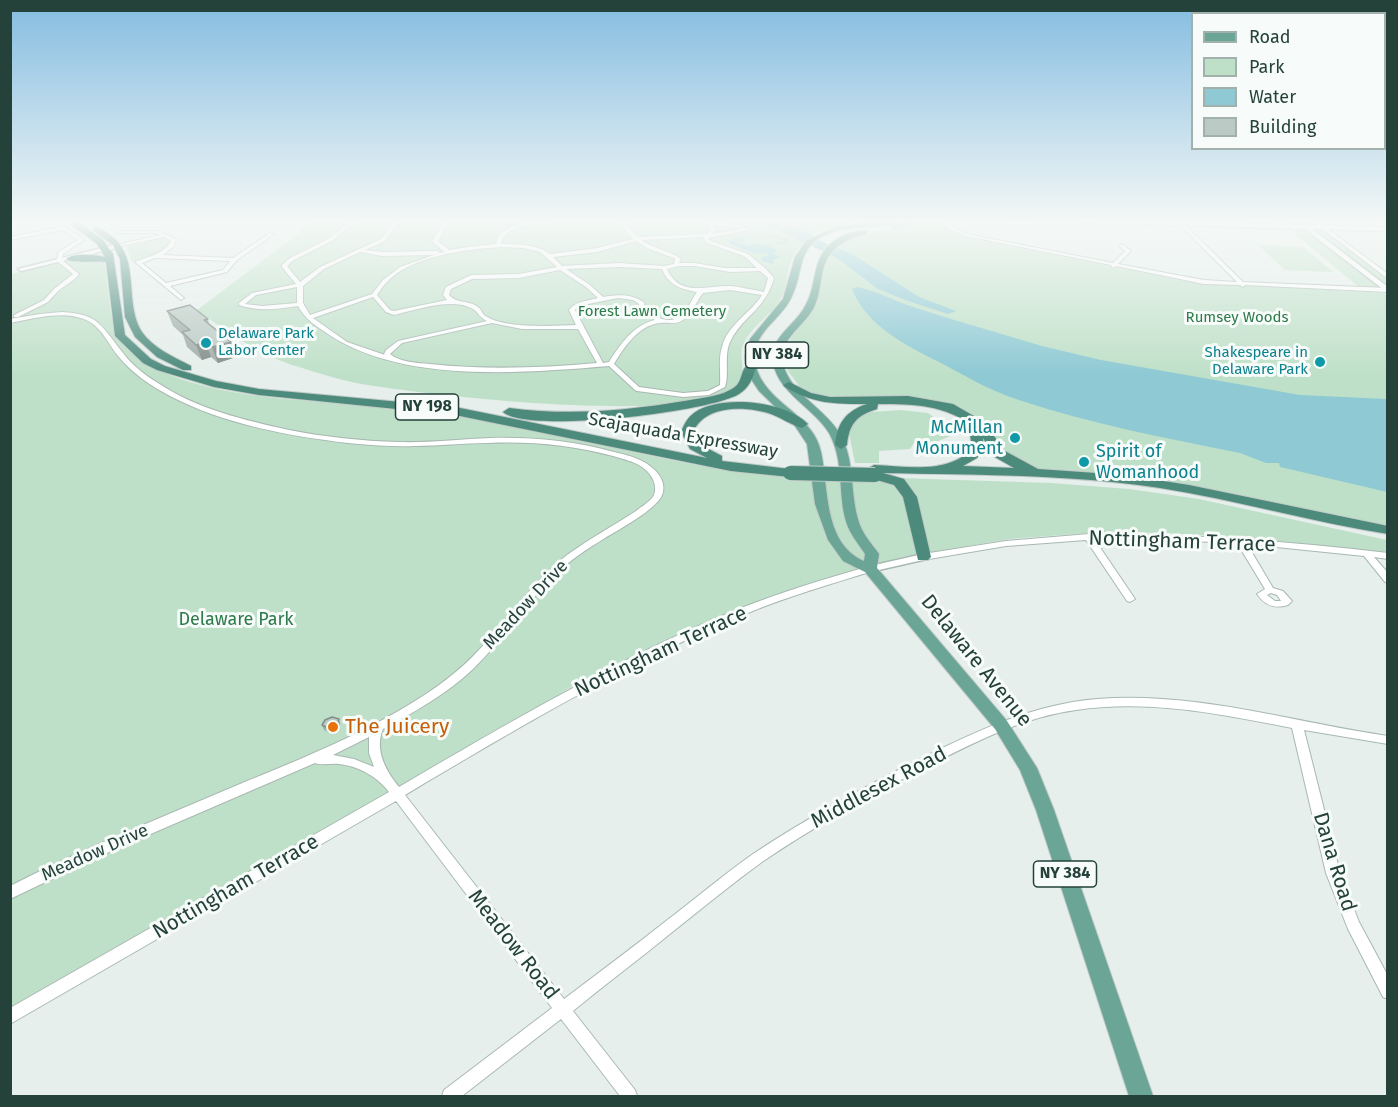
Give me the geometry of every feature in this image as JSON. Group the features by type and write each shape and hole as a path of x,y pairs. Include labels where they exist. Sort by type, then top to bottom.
{"highway":[{"name":"Scajaquada Expressway","path":"110,272 120,336 147,361 186,376 259,392 455,411 731,467 875,472 935,477 1074,480 1140,486 1200,496 1388,536"},
{"name":"Scajaquada Expressway","path":"125,272 130,317 134,327 148,346 180,366 202,374 256,385 438,401 503,412 717,459 790,470"},
{"path":"503,412 556,418 635,414 729,394 741,387 750,367"},
{"path":"789,385 807,395 830,401 908,400 949,407 982,426 993,448 1006,459 1030,469 1068,475"},
{"path":"841,445 842,430 851,414 873,406 888,404 919,406 950,413 970,426 976,433 978,448 973,456 964,462 914,470"},
{"path":"717,459 694,446 687,432 691,423 709,411 738,406 762,408 783,414 802,424"},
{"name":"Scajaquada Expressway","path":"875,472 914,470 1108,477 1185,488 1388,530"},
{"path":"875,472 898,482 910,497"},
{"path":"923,557 910,497 915,481 935,477"}],"main road":[{"name":"NY 384","path":"750,367 749,357 754,339 787,298 793,272"},
{"name":"Delaware Avenue","path":"821,272 812,304 781,343 778,352 780,372 789,385 829,425 841,445 851,518 855,529 872,554 870,569"},
{"name":"Delaware Avenue","path":"750,367 754,377 766,393 802,424 815,451 822,509 830,529 847,558 870,569 1001,725 1028,768 1045,810 1141,1096"}],"street":[{"path":"10,319 46,300 76,274 74,272"},
{"path":"149,272 181,298"},
{"path":"165,285 222,272"},
{"path":"289,272 300,285 300,304 309,317 329,335 355,348 392,359 425,365 468,368 540,370 611,364 640,329 660,321 679,320 692,309 694,298 701,291"},
{"path":"300,304 247,307 241,304 254,294 300,285 317,272"},
{"path":"309,317 374,295 387,278 396,272"},
{"path":"451,301 446,295 448,288 471,277 519,276 542,272"},
{"path":"567,272 584,282 602,299"},
{"path":"666,272 668,277 676,281 677,285 701,291 730,288 765,294"},
{"path":"611,364 637,389 683,394 709,393 723,386 724,346 733,330 761,304 771,278 765,272"},
{"path":"1145,272 1204,282 1387,291"},
{"path":"1229,272 1243,285"},
{"path":"1363,272 1387,291"},
{"path":"374,295 388,311 394,313 451,301 476,308 482,318 490,322"},
{"path":"601,365 592,344 579,327 572,310 576,305 623,297 642,303 642,309 660,321"},
{"path":"46,300 51,308 65,315"},
{"name":"Meadow Drive","path":"10,319 65,315 94,321 132,367 172,394 240,420 303,433 396,444 502,440 548,442 629,458 646,465 660,487 653,502 587,543 556,567 500,634 451,681 381,724 305,763 149,828 10,893"},
{"path":"392,359 387,351 400,342 490,322 531,327 579,327"},
{"path":"1089,537 1130,599"},
{"name":"Nottingham Terrace","path":"10,1017 534,713 688,636 806,588 870,569 923,557 1002,544 1089,537 1162,537 1388,556"},
{"path":"1240,542 1270,590"},
{"path":"1368,554 1388,580"},
{"name":"Middlesex Road","path":"450,1096 772,848 862,794 1001,725 1055,709 1129,702 1199,706 1388,740"},
{"name":"Meadow Road","path":"381,724 372,740 376,758 386,779 629,1096"},
{"name":"Dana Road","path":"1297,725 1336,881 1353,925 1388,992"},
{"path":"305,763 331,758 343,759 364,766 386,779"}],"green space":[{"name":"Delaware Park","path":"21,272 106,272 115,330 132,353 162,371 198,384 239,393 283,399 413,408 449,413 671,460 746,473 1051,483 1129,489 1199,499 1387,540 1387,553 1167,533 1087,533 1010,539 902,557 832,577 741,609 585,679 11,1010 11,274"},
{"name":"Forest Lawn Cemetery","path":"248,272 789,272 780,300 750,333 743,345 743,371 738,385 713,398 670,404 616,406 493,400 388,388 349,381 272,357 233,335 197,310"},
{"name":"Rumsey Woods","path":"823,272 1138,272 1184,281 1384,293 1388,296 1387,527 1202,488 1037,469 1013,460 954,408 823,399 802,390 788,371 785,360 786,348 792,336 817,303"},
{"path":"1340,272 1378,272 1387,279 1387,289 1360,288"},
{"path":"901,410 928,413 935,418 963,428 963,434 953,435 931,444 914,443 910,449 879,451 879,463 855,463 849,434 856,417 872,412"}],"water":[{"path":"855,272 880,272 919,297 956,311 948,314 878,289"},
{"path":"857,287 951,319 1042,346 1101,360 1300,395 1387,399 1387,492 1280,467 1279,463 1266,463 1240,453 1101,423 1046,409 1008,396 900,341 877,323 858,302 852,289"}],"building":[{"path":"190,305 231,342 212,347 206,342 196,345 182,332 190,330 167,311"},
{"path":"332,717 339,719 337,725 328,728 322,725 325,720"}],"place":[{"name":"Delaware Park Labor Center","path":"206,343"},
{"name":"Shakespeare in Delaware Park","path":"1320,362"},
{"name":"McMillan Monument","path":"1015,438"},
{"name":"Spirit of Womanhood","path":"1084,462"},
{"name":"The Juicery","path":"333,727"}]}
